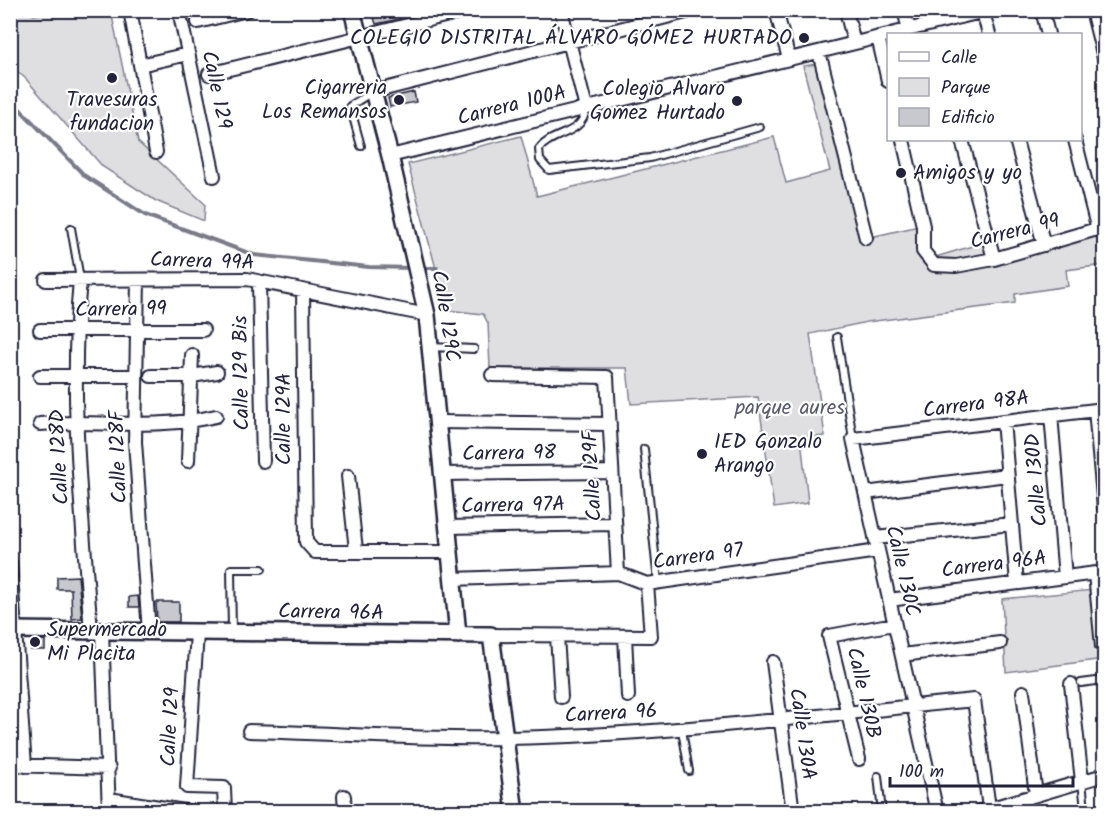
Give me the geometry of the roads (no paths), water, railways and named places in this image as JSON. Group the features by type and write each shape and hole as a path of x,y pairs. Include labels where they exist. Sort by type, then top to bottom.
{"street":[{"path":"130,10 156,152"},
{"name":"Calle 129","path":"179,10 214,177"},
{"path":"198,22 247,10"},
{"name":"Calle 129C","path":"352,10 390,156 427,315 458,635"},
{"path":"209,74 469,10"},
{"path":"561,10 586,108"},
{"path":"373,92 694,10"},
{"path":"776,10 789,59"},
{"path":"846,10 854,44"},
{"path":"904,10 909,30"},
{"path":"1042,10 1048,33"},
{"path":"1092,10 1104,58"},
{"path":"986,11 989,33"},
{"name":"Carrera 100A","path":"898,33 909,30 932,30 961,14 986,11"},
{"path":"886,36 887,58"},
{"name":"Carrera 100A","path":"390,156 886,36"},
{"path":"819,52 866,238"},
{"path":"140,65 188,54"},
{"name":"Carrera 99","path":"903,141 923,226 923,251 934,265 956,266 994,259 1101,229"},
{"path":"962,141 994,259"},
{"path":"1016,141 1044,245"},
{"path":"1075,141 1101,229"},
{"name":"Carrera 99A","path":"46,280 247,279 427,315"},
{"name":"Calle 128D","path":"80,280 75,331 77,422 109,768 109,805"},
{"name":"Calle 128F","path":"138,280 135,424 149,632"},
{"name":"Calle 129 Bis","path":"259,283 263,461"},
{"name":"Calle 129A","path":"303,290 305,532 309,547 315,552 356,550"},
{"name":"Carrera 99","path":"40,330 137,328 203,330"},
{"path":"188,461 192,355"},
{"path":"151,376 192,376 217,372"},
{"name":"Calle 129F","path":"492,375 607,377 618,573"},
{"path":"40,376 136,376"},
{"path":"1100,410 1104,508"},
{"name":"Carrera 98A","path":"853,439 1100,410"},
{"name":"Calle 130D","path":"1051,415 1065,577"},
{"path":"40,424 188,423 216,416"},
{"path":"1003,421 1017,584"},
{"path":"437,422 610,424"},
{"name":"Calle 130C","path":"853,439 937,812"},
{"name":"Carrera 98","path":"442,474 612,472"},
{"path":"865,493 1007,475"},
{"path":"348,476 356,550 450,552"},
{"name":"Carrera 97A","path":"447,527 615,524"},
{"name":"Carrera 97","path":"452,579 618,573 653,584 1012,524"},
{"path":"10,562 13,631 25,766"},
{"name":"Carrera 96A","path":"889,600 1098,573"},
{"name":"Carrera 96A","path":"13,631 651,636 653,584"},
{"name":"Calle 130B","path":"859,759 829,636 894,624"},
{"name":"Calle 129","path":"196,633 187,787 224,788 225,812"},
{"path":"491,636 514,812"},
{"path":"557,636 561,697"},
{"path":"625,636 628,696"},
{"path":"902,655 1000,643"},
{"name":"Calle 130A","path":"773,662 793,812"},
{"path":"1076,683 1082,782"},
{"path":"1023,692 1036,795"},
{"name":"Carrera 96","path":"249,731 505,739 682,730 781,722 974,700 983,810"},
{"path":"10,765 109,768"},
{"path":"983,810 1104,775"},
{"path":"344,796 345,812"},
{"path":"109,805 191,812"}],"lane":[{"path":"361,146 350,106 373,92"},
{"path":"586,108 585,117 575,129 539,148 540,159 549,170 650,158 760,127"},
{"path":"71,228 80,280"},
{"name":"Calle 130C","path":"837,337 853,439"},
{"path":"430,347 474,349"},
{"path":"644,449 653,584"},
{"path":"232,633 231,569 262,569"},
{"path":"1098,573 1099,647"},
{"path":"1076,683 1104,680"},
{"path":"682,730 689,771"},
{"path":"878,776 882,812"},
{"path":"1082,782 1085,810"}],"waterway":[{"path":"10,99 85,176 145,215 254,255 369,267 412,268"},
{"path":"420,268 437,268"}],"place":[{"name":"COLEGIO DISTRITAL ÁLVARO GÓMEZ HURTADO","path":"804,38"},
{"name":"Travesuras fundacion","path":"112,78"},
{"name":"Cigarreria Los Remansos","path":"399,100"},
{"name":"Colegio Alvaro Gomez Hurtado","path":"737,101"},
{"name":"Amigos y yo","path":"901,173"},
{"name":"IED Gonzalo Arango","path":"702,454"},
{"name":"Supermercado Mi Placita","path":"35,642"}],"park label":[{"name":"parque aures","path":"790,408"}]}
